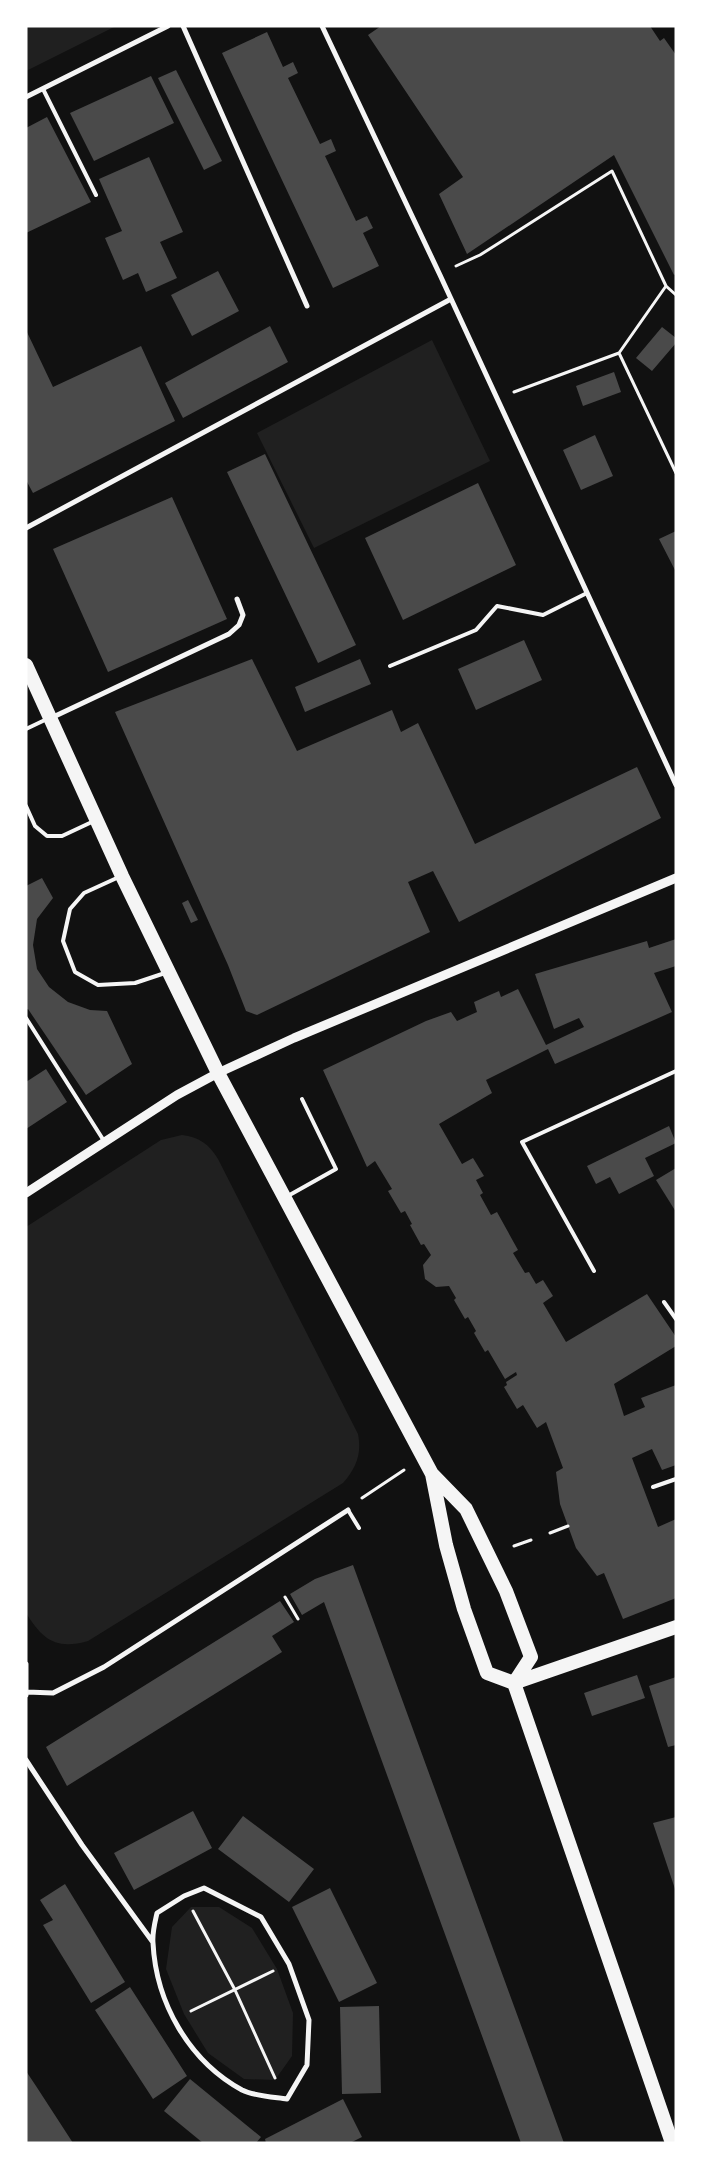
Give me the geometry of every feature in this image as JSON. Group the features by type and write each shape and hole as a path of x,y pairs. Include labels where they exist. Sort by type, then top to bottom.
{"highway":[{"path":"26,665 122,876 218,1073 432,1474 446,1545 464,1608 487,1673 514,1683 676,1627"},
{"path":"432,1474 466,1509 516,1616 531,1658 514,1683"},
{"path":"514,1683 672,2143"}],"street":[{"path":"26,97 168,26"},
{"path":"183,26 307,306"},
{"path":"322,26 440,275 676,785"},
{"path":"26,528 451,299"},
{"path":"50,718 230,634 239,625 243,615 237,598"},
{"path":"26,1192 177,1094 218,1073 294,1038 676,878"},
{"path":"26,1664 27,1694 53,1693 104,1667 348,1510"},
{"path":"26,1760 82,1846 152,1942"},
{"path":"204,1888 261,1917 289,1964 309,2020 307,2065 287,2099 243,2091 203,2062 175,2024 159,1982 152,1942 157,1913 184,1896 204,1888"}],"lane":[{"path":"43,89 96,195"},
{"path":"390,666 476,630 497,606 543,615 588,593"},
{"path":"26,729 50,718"},
{"path":"26,806 35,826 47,836 62,836 96,820"},
{"path":"122,876 84,893 70,909 63,941 76,972 98,986 135,983 169,971"},
{"path":"26,1018 105,1142"},
{"path":"594,1271 522,1142 676,1072"},
{"path":"284,1198 336,1169 302,1099"},
{"path":"664,1302 676,1319"},
{"path":"653,1486 676,1479"},
{"path":"348,1510 359,1528"}],"path":[{"path":"440,275 480,255 612,171 666,286 676,295"},
{"path":"497,398 619,352 666,286"},
{"path":"619,352 676,473"},
{"path":"348,1510 357,1502 424,1458"},
{"path":"550,1533 568,1526"},
{"path":"514,1546 530,1540"},
{"path":"285,1597 298,1619"},
{"path":"184,1896 235,1990 275,2080 287,2099"},
{"path":"175,2024 184,2014 289,1964"}],"shaded area":[{"path":"26,26 116,26 26,71"},
{"path":"432,340 490,461 314,548 257,433"},
{"path":"182,1135 194,1137 203,1142 218,1159 358,1434 359,1448 357,1460 343,1483 88,1641 67,1644 59,1643 51,1640 38,1630 26,1613 26,1227 161,1140"},
{"path":"191,1907 219,1907 252,1928 277,1969 293,2013 292,2056 275,2080 244,2079 208,2053 184,2014 166,1969 172,1927"}],"building":[{"path":"381,26 650,26 660,41 664,38 676,55 676,274 674,275 614,155 467,254 439,194 463,177 368,35"},
{"path":"267,32 283,67 293,62 298,73 288,78 320,144 331,139 336,151 325,156 356,221 367,216 373,228 363,233 379,266 333,288 222,53"},
{"path":"176,70 222,161 204,170 158,78"},
{"path":"151,76 174,123 94,161 70,113"},
{"path":"47,117 91,202 26,233 26,128"},
{"path":"149,157 183,232 160,242 177,278 146,292 138,273 123,280 105,238 122,231 99,179"},
{"path":"218,271 239,311 192,336 171,295"},
{"path":"270,326 288,362 183,418 165,383"},
{"path":"662,327 676,338 676,343 652,371 636,358"},
{"path":"26,330 53,387 141,346 175,421 33,493 26,480"},
{"path":"614,372 621,392 583,406 576,386"},
{"path":"595,435 613,476 581,490 563,450"},
{"path":"265,454 356,645 318,663 227,472"},
{"path":"478,483 516,565 403,620 365,538"},
{"path":"172,497 227,619 108,672 53,549"},
{"path":"676,531 676,572 659,539"},
{"path":"524,640 542,680 476,710 458,669"},
{"path":"252,659 297,751 392,710 401,732 418,723 475,844 637,767 661,818 459,922 433,871 408,882 430,932 257,1015 246,1011 228,965 115,712"},
{"path":"360,659 371,684 305,712 295,687"},
{"path":"42,878 53,898 37,919 33,945 37,969 49,987 68,1002 90,1010 107,1011 132,1064 86,1095 28,1009 26,1010 26,886"},
{"path":"188,900 198,920 191,923 182,903"},
{"path":"676,939 676,966 654,973 672,1012 555,1064 548,1049 486,1080 492,1093 439,1124 462,1164 473,1158 484,1176 476,1180 483,1193 480,1195 491,1215 497,1212 518,1250 513,1253 525,1273 529,1272 536,1284 543,1280 553,1296 543,1303 566,1342 647,1294 676,1337 676,1346 614,1384 624,1416 645,1407 641,1398 676,1385 676,1465 662,1470 652,1449 632,1458 658,1527 676,1519 676,1598 623,1619 604,1573 597,1576 576,1548 560,1504 556,1472 563,1468 546,1422 537,1428 523,1405 517,1409 504,1387 507,1385 506,1382 517,1375 516,1372 505,1379 488,1350 485,1352 474,1333 476,1331 468,1317 465,1319 454,1300 456,1298 449,1286 436,1287 425,1279 423,1265 431,1255 424,1244 421,1245 405,1211 401,1213 388,1191 392,1189 375,1161 367,1167 323,1070 426,1021 451,1012 457,1021 477,1012 474,1002 499,991 501,997 518,989 546,1045 584,1027 579,1018 554,1029 535,974 647,941 649,948"},
{"path":"46,1069 67,1102 26,1129 26,1082"},
{"path":"669,1126 676,1143 645,1158 654,1176 619,1194 610,1177 596,1184 587,1166"},
{"path":"676,1168 676,1212 656,1180"},
{"path":"353,1565 564,2143 521,2143 324,1602 302,1615 290,1594 315,1579"},
{"path":"280,1601 294,1622 272,1636 282,1652 67,1786 46,1747"},
{"path":"637,1675 645,1698 592,1716 584,1693"},
{"path":"676,1677 676,1745 668,1747 649,1686"},
{"path":"193,1811 212,1848 134,1890 114,1853"},
{"path":"243,1816 314,1869 289,1902 218,1849"},
{"path":"676,1817 676,1889 675,1889 653,1823"},
{"path":"65,1884 125,1982 91,2003 43,1925 53,1920 40,1900"},
{"path":"330,1888 377,1983 339,2002 292,1907"},
{"path":"130,1987 187,2076 153,2099 95,2010"},
{"path":"379,2006 381,2093 342,2094 340,2007"},
{"path":"26,2071 36,2086 73,2143 26,2143"},
{"path":"190,2079 261,2137 256,2143 203,2143 164,2111"},
{"path":"343,2099 362,2137 350,2143 266,2143 265,2139"}]}
